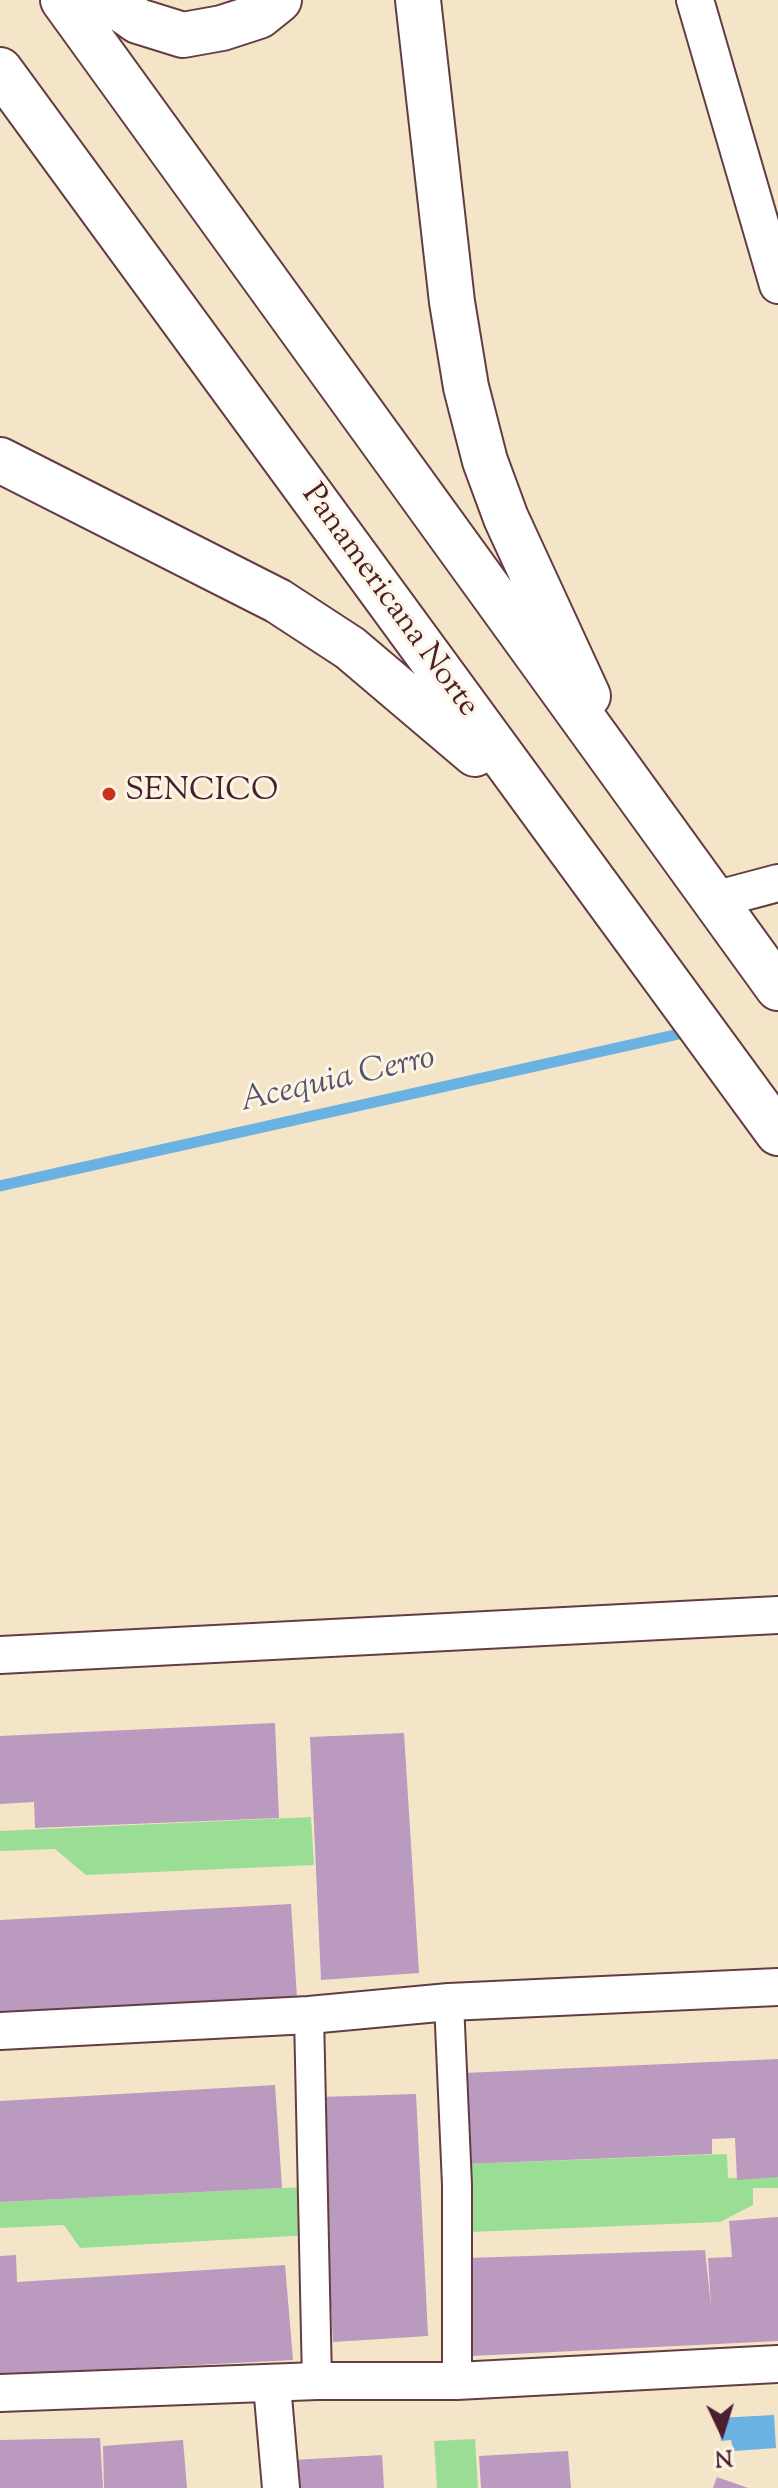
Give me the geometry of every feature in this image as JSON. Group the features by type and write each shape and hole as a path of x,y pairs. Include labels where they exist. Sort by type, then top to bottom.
{"highway":[{"path":"63,0 778,988"},
{"path":"108,0 138,21 183,35 222,28 259,16 279,0"},
{"path":"418,0 452,302 466,387 485,461 506,518 632,789"},
{"name":"Panamericana Norte","path":"0,70 778,1133"},
{"path":"0,460 278,601 326,632 429,712 544,815"}],"street":[{"path":"695,0 769,224 778,285"},
{"path":"714,900 778,883"},
{"path":"0,1655 778,1615"},
{"path":"0,2031 309,2015 449,2002 778,1987"},
{"path":"449,2002 457,2185 457,2381"},
{"path":"309,2015 317,2381"},
{"path":"0,2393 317,2381 457,2381 778,2364"},
{"path":"272,2385 281,2488"}],"green space":[{"path":"311,1817 314,1865 86,1875 55,1849 0,1851 0,1831"},
{"path":"727,2154 728,2178 778,2176 778,2188 753,2188 753,2205 720,2222 470,2232 467,2164"},
{"path":"325,2186 327,2234 80,2248 64,2225 0,2228 0,2202"},
{"path":"475,2439 478,2488 437,2488 434,2441"}],"water":[{"path":"774,2415 776,2448 734,2451 731,2440 721,2441 719,2418"}],"building":[{"path":"275,1723 279,1818 35,1828 34,1802 0,1804 0,1736"},
{"path":"404,1733 419,1973 321,1980 310,1737"},
{"path":"291,1904 297,1998 0,2014 0,1920"},
{"path":"778,2059 778,2177 737,2180 735,2138 712,2139 712,2154 467,2164 464,2073"},
{"path":"275,2085 282,2188 0,2202 0,2101"},
{"path":"416,2094 428,2336 333,2342 320,2097"},
{"path":"778,2217 778,2341 472,2356 469,2258 705,2250 711,2306 708,2258 732,2257 729,2221"},
{"path":"16,2255 17,2282 285,2265 293,2360 0,2375 0,2256"},
{"path":"100,2438 103,2488 0,2488 0,2440"},
{"path":"183,2440 187,2488 104,2488 103,2446"},
{"path":"568,2451 571,2488 481,2488 479,2456"},
{"path":"382,2455 384,2488 295,2488 293,2460"},
{"path":"717,2477 748,2488 713,2488"}],"waterway":[{"name":"Acequia Cerro","path":"0,1186 688,1032"}],"place":[{"name":"SENCICO","path":"109,794"}]}
